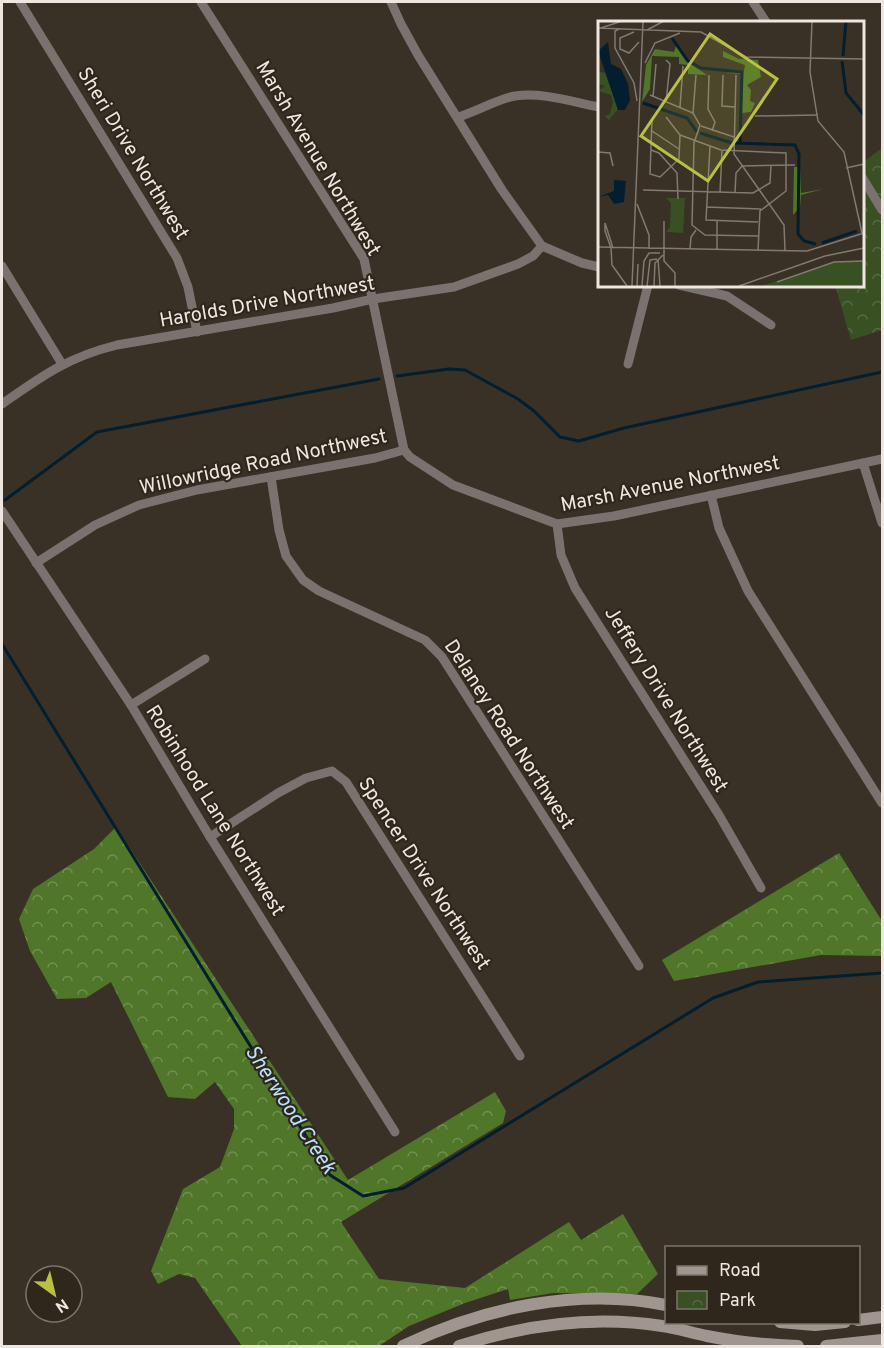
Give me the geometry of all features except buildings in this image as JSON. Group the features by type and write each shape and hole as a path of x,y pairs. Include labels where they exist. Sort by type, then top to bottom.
{"main road":[{"path":"403,1347 442,1329 477,1317 532,1305 600,1299 665,1305"},
{"path":"860,1320 882,1317"},
{"path":"459,1347 500,1334 531,1328 559,1323 598,1322 662,1326 708,1336 798,1347"},
{"path":"798,1324 830,1324"},
{"path":"826,1347 882,1340"}],"street":[{"name":"Sheri Drive Northwest","path":"20,2 177,258 188,287 197,332"},
{"name":"Marsh Avenue Northwest","path":"201,2 364,259 404,450 410,458 453,485 557,524 614,516 882,459"},
{"path":"391,2 418,55 502,190 542,246 582,263 598,267"},
{"path":"753,2 765,21"},
{"path":"458,117 514,96 547,96 598,107"},
{"path":"863,180 882,210"},
{"name":"Harolds Drive Northwest","path":"2,404 62,364 105,348 373,299 464,285 518,264 533,256 542,246"},
{"path":"2,266 62,364"},
{"path":"628,364 648,286"},
{"path":"683,286 727,296 771,325"},
{"name":"Willowridge Road Northwest","path":"36,563 95,525 139,505 188,492 375,458 404,450"},
{"path":"863,463 882,523"},
{"name":"Delaney Road Northwest","path":"271,477 279,530 286,556 303,579 319,591 425,640 442,657 639,966"},
{"path":"711,495 719,528 748,591 882,803"},
{"name":"Robinhood Lane Northwest","path":"2,511 131,705 210,837 395,1132"},
{"name":"Jeffery Drive Northwest","path":"557,524 561,555 575,588 712,805 761,888"},
{"path":"131,705 204,659"},
{"name":"Spencer Drive Northwest","path":"210,837 306,778 332,771 346,782 520,1056"}],"green space":[{"path":"882,148 882,330 851,340 835,286 863,286 863,162"},
{"path":"116,827 348,1180 495,1092 506,1111 503,1123 341,1222 379,1279 465,1288 569,1222 581,1240 623,1214 658,1274 637,1294 553,1293 510,1300 508,1289 465,1303 409,1326 379,1346 242,1346 195,1278 179,1274 158,1284 151,1271 183,1189 220,1167 234,1129 234,1109 215,1082 195,1099 168,1097 111,982 86,998 57,999 30,951 19,919 33,889 94,849"},
{"path":"839,853 882,921 882,956 821,955 674,981 662,960"}],"waterway":[{"path":"397,376 449,369 465,370 518,399 534,411 560,437 579,441 624,428 882,372"},
{"path":"5,500 97,432 379,379"},
{"name":"Sherwood Creek","path":"2,644 330,1175 363,1196 404,1188 713,998 758,982 882,973"}]}
